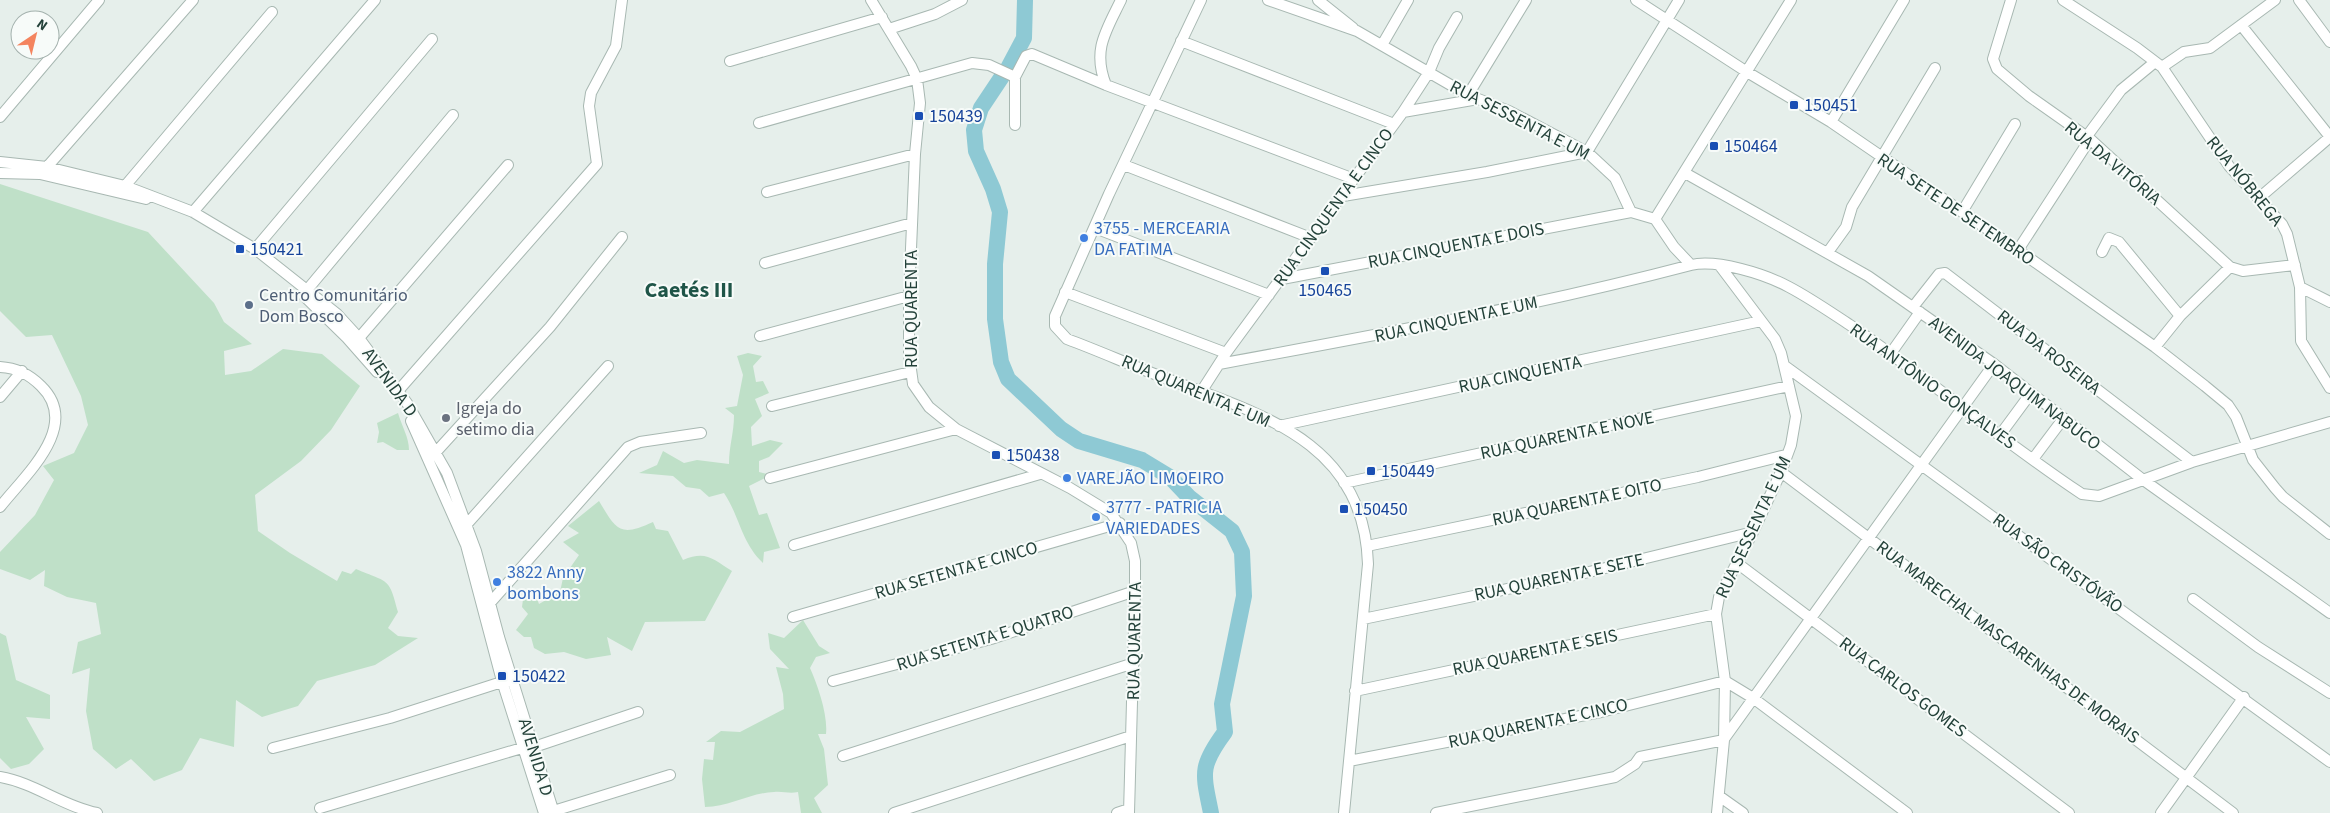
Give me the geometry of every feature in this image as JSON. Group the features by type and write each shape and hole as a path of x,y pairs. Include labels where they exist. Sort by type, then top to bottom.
{"street":[{"path":"0,117 99,0"},
{"path":"47,167 193,0"},
{"path":"193,212 374,0"},
{"path":"398,391 597,164 589,106 591,93 616,46 622,0"},
{"name":"RUA QUARENTA","path":"871,0 917,79 920,103 915,154 909,296 910,372 913,384 929,408 956,429 1094,501 1112,513 1120,523 1131,544 1135,562 1135,591 1129,811"},
{"path":"889,29 935,14 962,0"},
{"path":"1106,85 1099,60 1100,43 1121,0"},
{"name":"RUA QUARENTA E UM","path":"1201,0 1065,292 1055,316 1055,326 1066,339 1201,392 1279,426 1309,442 1322,454 1344,482 1358,508 1367,546 1364,619 1355,691 1344,813"},
{"name":"RUA SESSENTA E UM","path":"1268,0 1357,32 1473,97 1509,111 1587,152 1615,178 1631,212"},
{"path":"1318,0 1357,32"},
{"path":"1382,45 1408,0"},
{"path":"1403,112 1473,97 1526,0"},
{"name":"RUA SETE DE SETEMBRO","path":"1636,0 1747,72 1831,122 2018,250 2155,347 2228,405 2256,464 2283,497 2330,534"},
{"path":"1343,196 1486,172 1587,152 1679,0"},
{"path":"1655,219 1686,173 1720,112 1791,0"},
{"name":"RUA DA VITÓRIA","path":"2011,0 1996,51 1994,65 2029,96 2089,137 2230,267"},
{"name":"RUA NÓBREGA","path":"2063,0 2158,65 2229,166 2260,198 2287,234 2300,287 2301,341 2330,388"},
{"path":"2018,250 2120,90 2158,65 2184,52 2210,48 2275,0"},
{"path":"2299,0 2330,42"},
{"path":"1831,122 1902,1"},
{"path":"125,186 272,12"},
{"path":"730,61 882,17"},
{"name":"RUA CINQUENTA E CINCO","path":"1201,392 1226,353 1403,112 1429,72 1439,48 1457,17"},
{"path":"2241,26 2330,137 2260,198"},
{"path":"255,250 432,39"},
{"path":"1181,41 1394,124"},
{"path":"1015,125 1015,77 1026,56 1032,54 1106,85 1354,179"},
{"path":"759,123 972,63 989,65 1015,77"},
{"path":"1828,252 1846,227 1852,207 1935,68"},
{"path":"307,290 453,115"},
{"path":"1962,212 2015,124"},
{"path":"767,192 915,154"},
{"name":"AVENIDA D","path":"0,162 47,167 125,186 193,212 255,250 337,314 359,338 398,391 447,473 467,524 490,603 522,748 549,813"},
{"path":"359,338 508,165"},
{"path":"1124,165 1311,238"},
{"name":"AVENIDA D","path":"0,173 40,174 161,203 245,248 307,298 347,338 383,379 418,435 466,544 507,680 534,747 549,813"},
{"name":"AVENIDA JOAQUIM NABUCO","path":"1686,173 1868,276 1994,364 2142,479 2330,614"},
{"path":"1631,212 1655,219 1674,247 1691,266 1702,263 1720,266"},
{"name":"RUA CINQUENTA E DOIS","path":"1282,279 1631,212"},
{"path":"765,264 912,223"},
{"path":"1094,228 1269,295"},
{"path":"436,452 550,327 622,237"},
{"path":"2102,252 2109,238 2119,242 2180,316"},
{"path":"2155,347 2180,316 2230,267 2244,271 2295,264"},
{"name":"RUA CINQUENTA E UM","path":"1219,364 1423,327 1630,282 1691,266"},
{"name":"RUA SESSENTA E UM","path":"1716,813 1724,740 1725,681 1716,614 1720,597 1782,472 1791,444 1796,416 1785,366 1775,339 1720,266"},
{"name":"RUA ANTÔNIO GONÇALVES","path":"1720,266 1768,277 1788,286 1891,353 1962,408 2082,494 2099,496 2192,462 2330,422"},
{"name":"RUA DA ROSEIRA","path":"1891,353 1939,274 1946,273 2192,462"},
{"path":"2300,287 2330,302"},
{"path":"1065,292 1226,353"},
{"path":"760,336 909,296"},
{"name":"RUA CINQUENTA","path":"1279,426 1761,321"},
{"path":"1436,813 1615,777 1635,764 1640,757 1724,740 1994,364"},
{"path":"0,366 22,371 35,380 48,393 55,409 56,423 50,443 0,507"},
{"path":"467,524 608,366"},
{"name":"RUA SÃO CRISTÓVÃO","path":"1785,366 2244,697 2330,762"},
{"path":"0,397 22,371"},
{"path":"772,406 910,372"},
{"name":"RUA QUARENTA E NOVE","path":"1344,482 1789,386"},
{"path":"2000,434 2031,393"},
{"path":"2033,459 2064,419"},
{"path":"770,478 956,429"},
{"path":"490,603 628,447 640,442 701,433"},
{"name":"RUA QUARENTA E OITO","path":"1367,546 1698,477 1786,455"},
{"name":"RUA MARECHAL MASCARENHAS DE MORAIS","path":"1782,472 2233,813"},
{"path":"794,545 1040,474"},
{"name":"RUA SETENTA E CINCO","path":"793,617 1120,523"},
{"name":"RUA QUARENTA E SETE","path":"1364,619 1589,572 1753,532"},
{"name":"RUA CARLOS GOMES","path":"1737,563 2069,813"},
{"name":"RUA SETENTA E QUATRO","path":"833,681 991,639 1135,591"},
{"path":"2193,599 2258,647 2330,692"},
{"name":"RUA QUARENTA E SEIS","path":"1355,691 1716,614"},
{"path":"843,756 1134,663"},
{"path":"273,748 390,718 507,680"},
{"path":"1725,681 1753,698 1907,813"},
{"name":"RUA QUARENTA E CINCO","path":"1349,761 1601,712 1725,681"},
{"path":"2160,813 2244,697"},
{"path":"320,808 522,748 534,747 638,712"},
{"path":"894,813 1131,736"},
{"path":"549,813 670,775"},
{"path":"0,777 26,784 71,806 97,813"},
{"path":"1718,796 1743,813"},
{"path":"1116,813 1129,811"}],"green space":[{"path":"0,184 148,232 214,303 224,322 252,344 224,351 225,375 251,371 283,349 322,354 360,386 331,430 301,461 255,495 258,531 337,581 342,571 351,574 356,569 386,583 392,592 398,612 388,628 398,636 418,638 375,665 317,681 298,706 262,717 236,700 234,747 200,738 182,770 154,781 131,759 116,769 93,749 86,711 90,668 72,674 78,642 101,634 96,603 67,597 44,586 45,570 30,580 0,569 0,552 35,515 54,480 43,466 74,453 88,425 81,396 52,335 26,337 0,311"},
{"path":"748,353 762,356 753,366 756,382 763,381 769,393 755,399 762,416 751,427 752,446 770,440 783,443 769,457 759,461 759,472 771,475 749,486 759,515 767,513 780,548 764,552 763,563 750,547 724,493 709,497 700,489 686,487 673,476 639,473 657,465 663,451 684,463 697,460 729,464 734,415 725,408 737,406 743,375 737,356"},
{"path":"398,413 407,436 409,450 397,450 383,442 377,443 379,432 377,423"},
{"path":"599,501 610,518 620,528 625,530 633,529 653,522 656,529 668,531 683,560 698,556 709,557 732,571 705,621 645,622 632,651 607,637 611,655 586,659 564,652 545,654 534,648 531,637 524,637 516,630 528,614 522,607 524,592 533,588 539,604 560,592 563,578 579,555 563,542 579,533 568,526"},
{"path":"803,620 819,646 830,653 816,657 810,668 822,701 826,726 826,734 818,734 824,749 828,785 814,798 822,813 801,813 798,792 765,793 723,805 705,807 702,779 704,759 713,760 715,742 706,742 721,731 740,732 784,709 783,694 776,667 789,669 770,649 768,633 784,638"},
{"path":"0,633 6,636 16,680 50,695 50,719 26,717 44,749 29,764 11,769 0,758"}],"waterway":[{"path":"1007,70 1024,38 1025,0"},
{"path":"1003,75 981,108 974,130 976,151 993,189 1000,212 995,264 995,319 1001,362 1008,379 1061,429 1079,441 1142,460 1170,477 1189,497 1232,531 1242,552 1244,596 1222,704 1225,732 1211,754 1205,771 1211,813"}],"place":[{"name":"150451","path":"1794,105"},
{"name":"150439","path":"919,116"},
{"name":"150464","path":"1714,146"},
{"name":"3755 - MERCEARIA DA FATIMA","path":"1084,238"},
{"name":"150421","path":"240,249"},
{"name":"150465","path":"1325,271"},
{"name":"Centro Comunitário Dom Bosco","path":"249,305"},
{"name":"Igreja do setimo dia","path":"446,418"},
{"name":"150438","path":"996,455"},
{"name":"150449","path":"1371,471"},
{"name":"VAREJÃO LIMOEIRO","path":"1067,478"},
{"name":"150450","path":"1344,509"},
{"name":"3777 - PATRICIA VARIEDADES","path":"1096,517"},
{"name":"3822 Anny bombons","path":"497,582"},
{"name":"150422","path":"502,676"}],"district":[{"name":"Caetés III","path":"689,289"}]}
